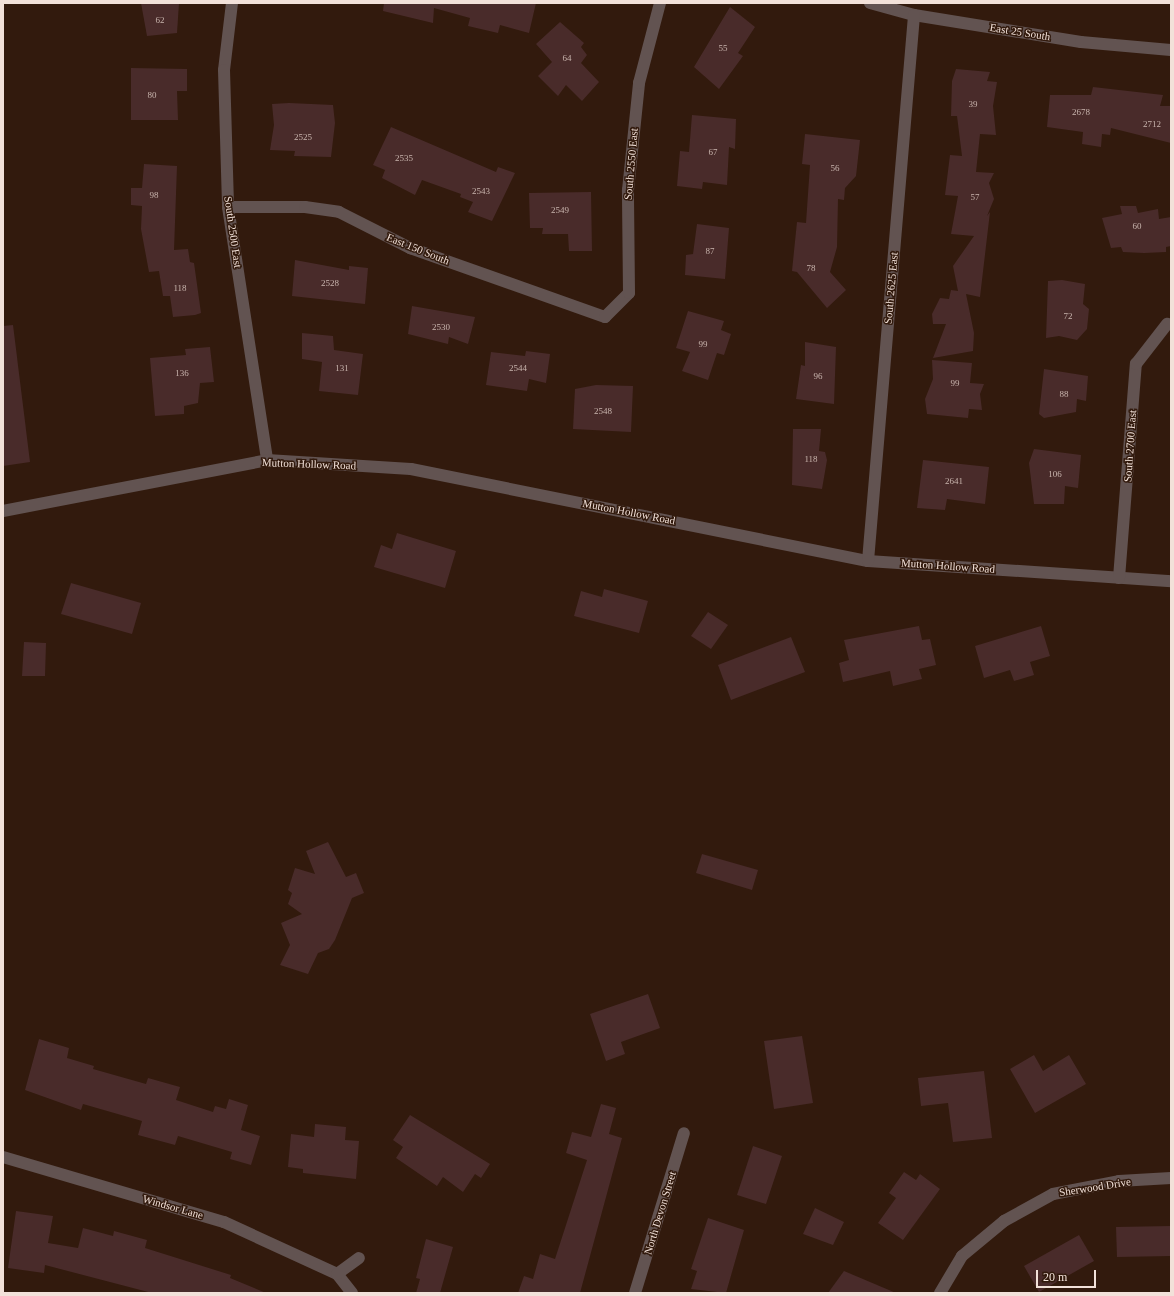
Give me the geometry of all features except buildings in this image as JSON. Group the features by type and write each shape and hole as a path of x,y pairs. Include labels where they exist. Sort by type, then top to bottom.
{"street":[{"name":"South 2500 East","path":"232,3 224,70 228,207 267,460"},
{"name":"South 2550 East","path":"605,317 629,293 628,190 639,84 660,3"},
{"name":"East 25 South","path":"870,3 914,15 1081,42 1171,50"},
{"name":"South 2625 East","path":"868,561 914,15"},
{"name":"East 150 South","path":"228,207 305,207 339,212 410,248 605,317"},
{"name":"South 2700 East","path":"1119,578 1136,364 1167,324"},
{"name":"Mutton Hollow Road","path":"3,511 267,460 411,469 868,561 1171,581"},
{"name":"North Devon Street","path":"635,1293 684,1133"},
{"name":"Windsor Lane","path":"3,1157 224,1222 337,1274"},
{"name":"Sherwood Drive","path":"940,1293 962,1256 1004,1221 1053,1194 1119,1181 1171,1178"},
{"path":"352,1293 337,1274 359,1258"}]}
